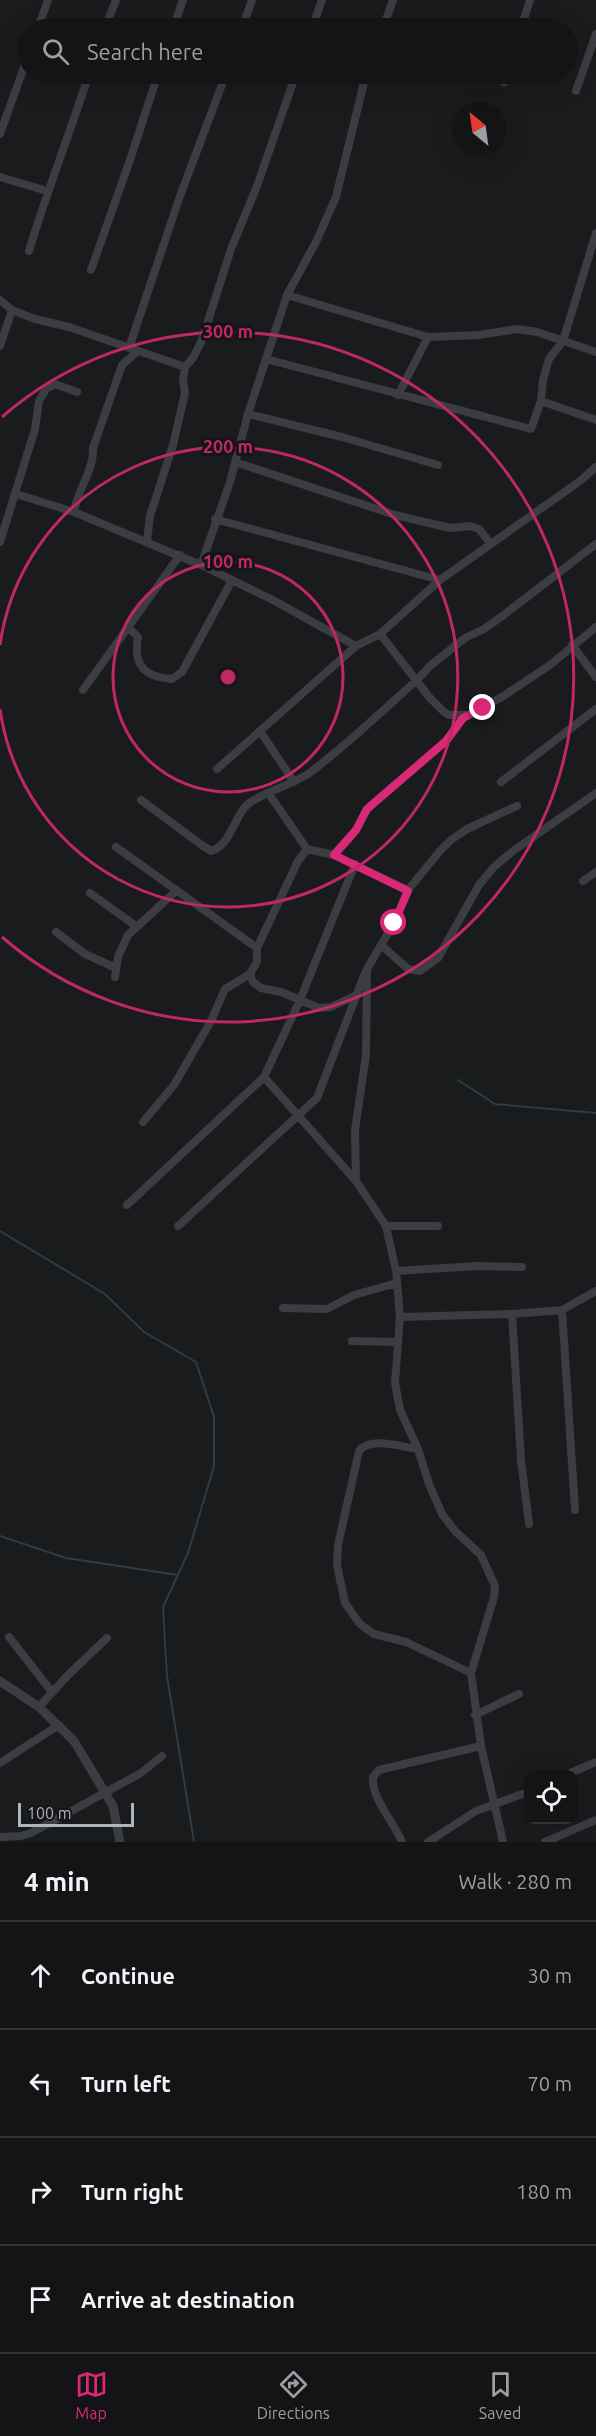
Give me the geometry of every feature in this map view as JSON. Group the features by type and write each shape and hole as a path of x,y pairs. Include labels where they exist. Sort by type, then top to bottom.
{"street":[{"path":"42,18 48,0"},
{"path":"109,18 116,0"},
{"path":"177,18 183,0"},
{"path":"246,18 252,0"},
{"path":"316,18 322,0"},
{"path":"386,18 393,0"},
{"path":"524,18 530,0"},
{"path":"576,91 596,34"},
{"path":"0,134 18,84"},
{"path":"29,251 47,191 72,128 86,84"},
{"path":"91,270 155,84"},
{"path":"129,348 180,196 222,84"},
{"path":"147,541 150,516 173,446 185,393 183,380 185,367 193,358 202,340 231,249 257,186 293,84"},
{"path":"201,565 215,519 230,482 248,414 287,295 316,242 336,197 364,84"},
{"path":"0,177 47,191"},
{"path":"266,359 531,429 541,401 543,380 549,358 563,341 596,233"},
{"path":"287,295 428,337 479,335 517,329 537,332 596,352"},
{"path":"0,300 12,310 185,367"},
{"path":"0,346 12,310"},
{"path":"398,395 428,337"},
{"path":"74,512 78,493 94,458 93,448 122,365 138,351"},
{"path":"0,542 35,429 39,401 46,389 55,384 78,392"},
{"path":"541,401 596,420"},
{"path":"248,414 342,437 438,465"},
{"path":"235,462 395,514 450,528 470,526 479,529 491,544"},
{"path":"217,769 292,704 307,687 357,646 380,634 440,580 595,471"},
{"path":"16,494 74,512 180,555 357,646"},
{"path":"215,519 440,580"},
{"path":"141,800 211,850 218,849 236,824 240,812 249,803 311,772 417,680 431,665 465,638 484,629 510,610 596,544"},
{"path":"190,560 205,550"},
{"path":"83,690 180,555"},
{"path":"129,627 138,637 136,657 142,669 159,678 172,679 182,672 231,582"},
{"path":"334,855 356,830 367,809 446,741 469,714 501,698 550,665 596,627"},
{"path":"380,634 430,698 444,712 449,715 469,714"},
{"path":"572,645 596,677"},
{"path":"501,782 596,709"},
{"path":"260,731 294,782"},
{"path":"381,945 408,969 420,971 438,958 479,885 494,867 596,792"},
{"path":"269,794 308,849 334,855 408,891"},
{"path":"178,1226 299,1117 321,1092 367,969 408,891 429,863 451,840 490,817 517,806"},
{"path":"116,847 257,948"},
{"path":"143,1122 174,1085 211,1021 225,989 250,974 258,962 257,948 298,861 308,849"},
{"path":"127,1204 264,1077 300,1000 355,864"},
{"path":"583,881 596,872"},
{"path":"115,977 123,945 135,926 153,914 177,890"},
{"path":"90,893 135,926"},
{"path":"56,932 98,962 116,968"},
{"path":"356,1181 356,1130 366,1055 367,969"},
{"path":"250,974 256,985 325,1008 356,995"},
{"path":"264,1077 356,1181 386,1226 396,1271 400,1317 395,1383 397,1401 442,1514 455,1531 481,1555 495,1586 494,1597 471,1673 481,1746 503,1842"},
{"path":"386,1226 438,1226"},
{"path":"396,1271 477,1266 522,1267"},
{"path":"283,1308 327,1309 354,1294 397,1284"},
{"path":"400,1317 512,1314 562,1310 596,1291"},
{"path":"562,1310 575,1510"},
{"path":"512,1314 520,1460 529,1524"},
{"path":"352,1341 398,1342"},
{"path":"418,1449 371,1443 359,1451 338,1545 337,1565 341,1590 352,1614 360,1624 374,1634 406,1642 471,1673"},
{"path":"9,1637 52,1692"},
{"path":"39,1707 107,1638"},
{"path":"0,1681 39,1707 59,1725 87,1760 113,1806 120,1842"},
{"path":"475,1714 519,1694"},
{"path":"0,1762 59,1725"},
{"path":"402,1842 396,1827 379,1801 372,1785 373,1777 379,1770 481,1746"},
{"path":"0,1837 31,1833 141,1773 162,1756"},
{"path":"577,1770 596,1762"},
{"path":"428,1842 476,1811 524,1794"},
{"path":"545,1842 596,1820"}],"waterway":[{"path":"458,1080 495,1104 596,1113"},
{"path":"0,1231 105,1294 144,1332 196,1362 214,1417 214,1466 188,1553 163,1607 167,1676 194,1842"},
{"path":"0,1536 66,1558 178,1575"}],"route":[{"path":"394,923 408,891 334,855 356,830 367,809 446,741 463,718 483,708"}]}
